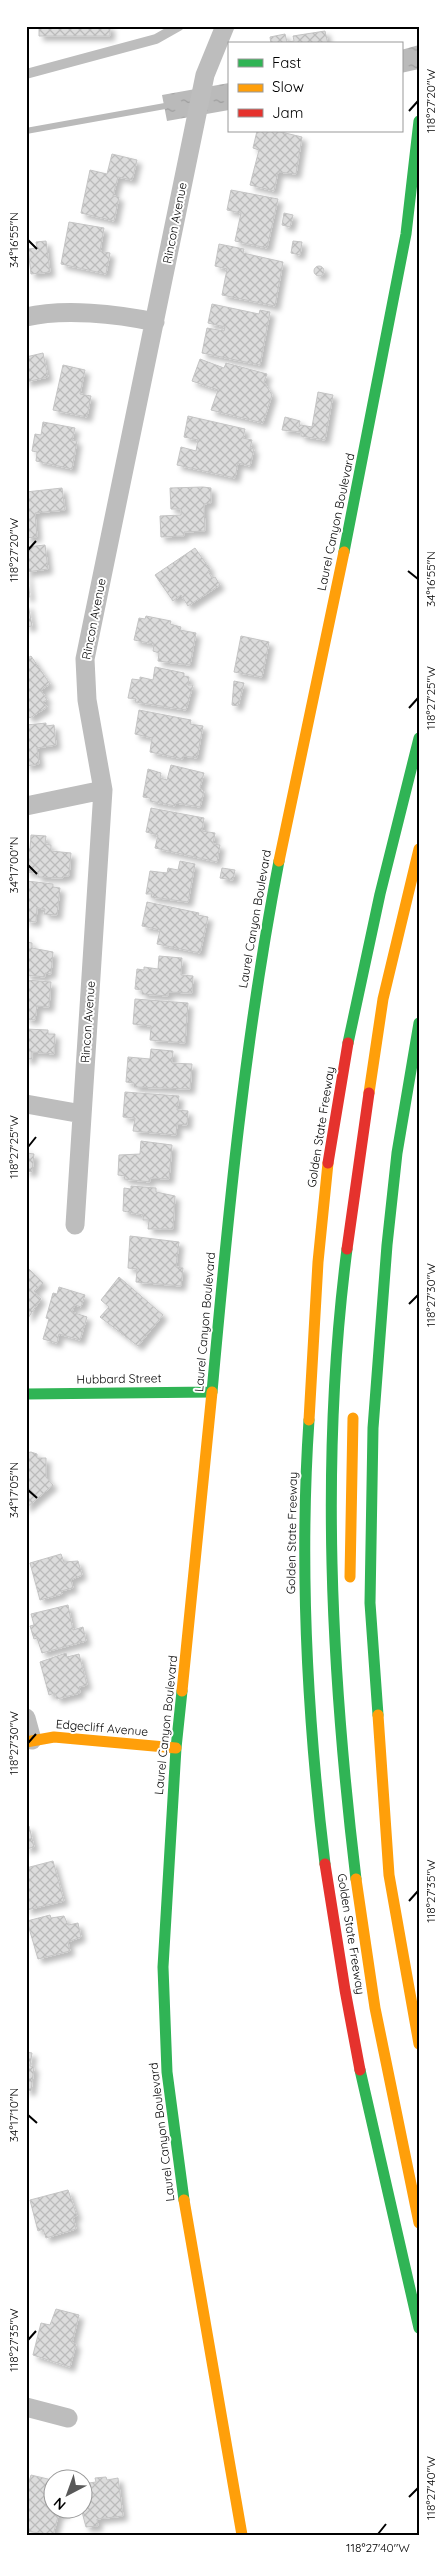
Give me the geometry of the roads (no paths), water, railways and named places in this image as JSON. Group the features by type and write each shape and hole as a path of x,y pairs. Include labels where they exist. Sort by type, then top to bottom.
{"main road":[{"name":"Laurel Canyon Boulevard","path":"242,2535 184,2208 167,2072 163,1966 176,1748 232,1175 261,956 303,741 369,434 406,234 419,121"},
{"name":"Golden State Freeway","path":"419,738 387,858 346,1055 329,1161 316,1283 310,1398 304,1593 314,1756 327,1878 358,2063 419,2328"},
{"path":"419,849 384,996 347,1251 336,1355 331,1537 341,1748 356,1891 389,2087 419,2223"},
{"path":"419,1023 397,1153 386,1245 373,1428 370,1603 389,1875 419,2044"},
{"name":"Hubbard Street","path":"26,1394 212,1392"},
{"path":"350,1590 353,1403"},
{"name":"Edgecliff Avenue","path":"29,1741 54,1737 176,1748"}],"street":[{"name":"Rincon Avenue","path":"75,1225 103,790 87,700 85,659 205,75 225,26"},
{"path":"26,317 42,313 125,315 155,322"},
{"path":"26,806 103,790"},
{"path":"26,1104 82,1114"},
{"path":"26,1718 29,1741"},
{"path":"26,2407 68,2418"}],"lane":[{"path":"26,74 156,39 179,26"}],"water":[{"path":"419,45 419,69 402,73 402,50"},
{"path":"228,83 228,110 167,121 162,95"}],"waterway":[{"path":"26,131 165,106"}]}
